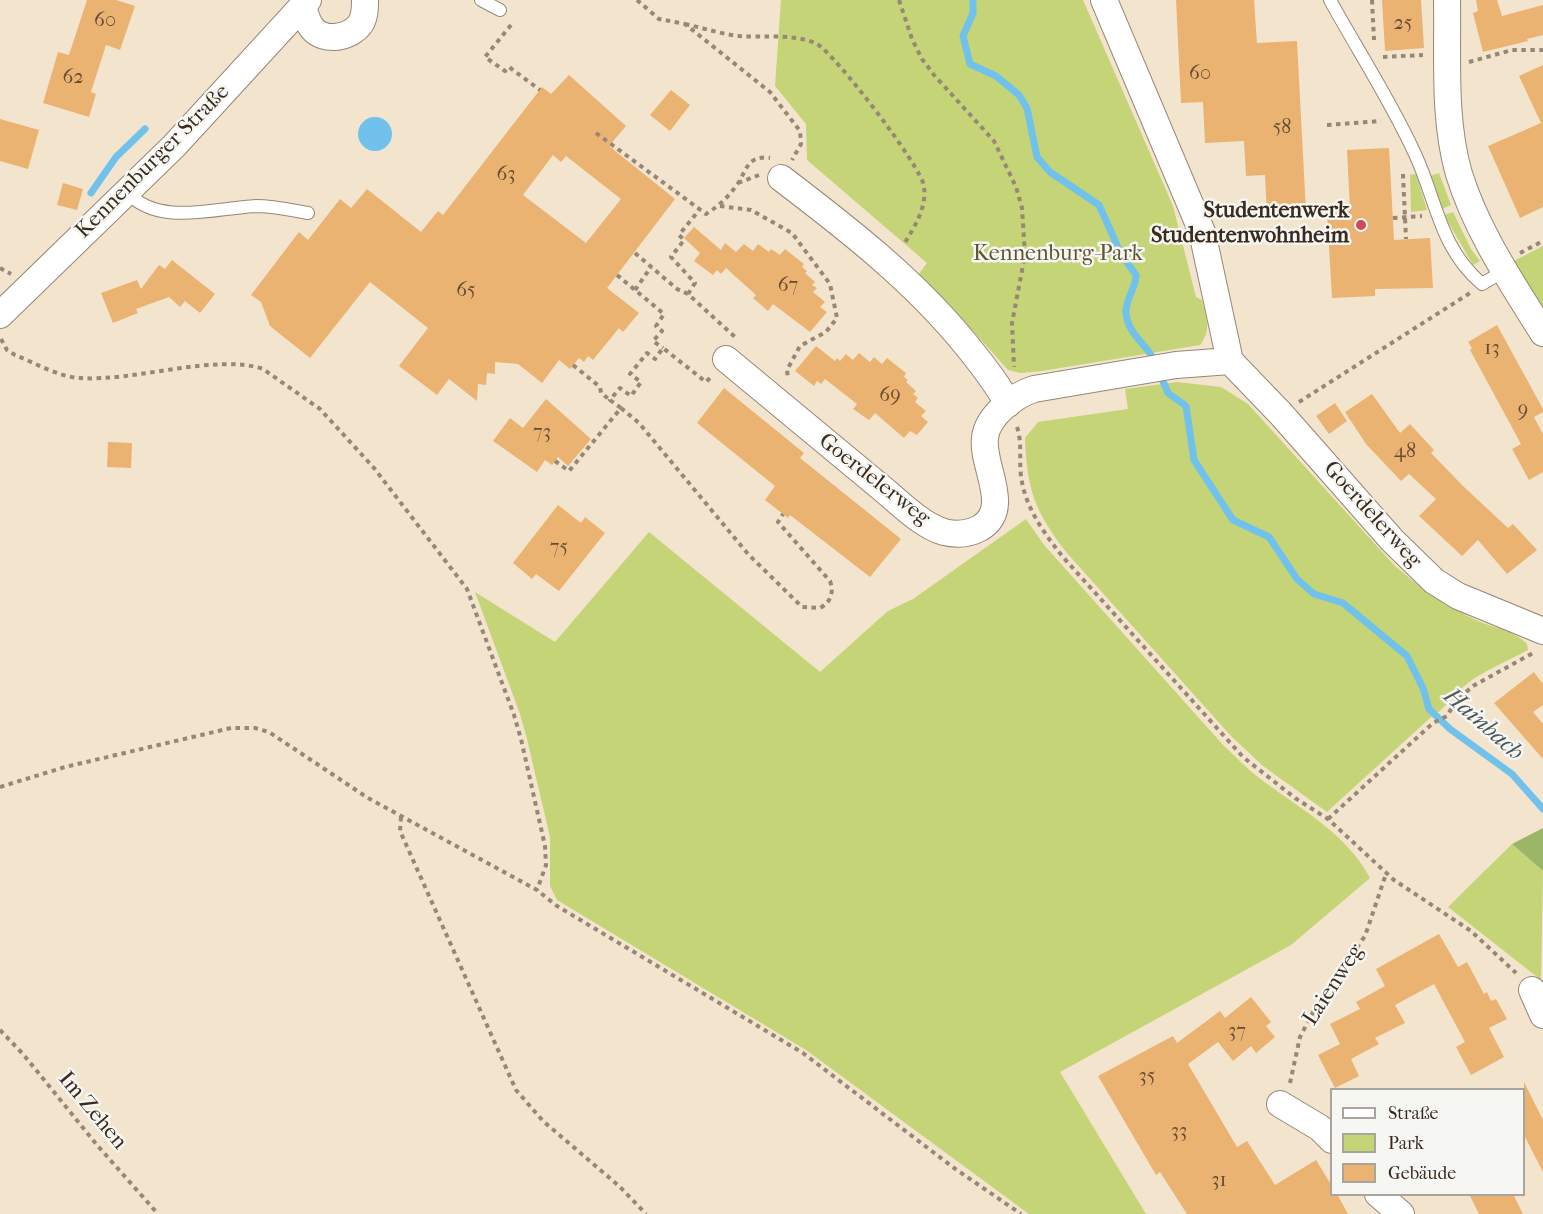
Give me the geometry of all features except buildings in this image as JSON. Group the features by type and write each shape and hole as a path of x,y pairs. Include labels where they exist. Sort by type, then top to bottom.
{"street":[{"name":"Kennenburger Straße","path":"305,3 308,22 315,32 336,37 349,34 361,23 365,0"},
{"path":"774,176 888,265 941,314 1013,399 1034,389 1176,365 1230,360 1202,232 1175,161 1104,0"},
{"path":"1447,0 1448,84 1455,155 1469,201 1504,271 1543,333"},
{"name":"Kennenburger Straße","path":"0,315 212,106 305,3"},
{"name":"Goerdelerweg","path":"726,359 904,506 929,525 946,532 971,531 985,525 990,518 994,494 985,435 992,422 1013,399"},
{"name":"Goerdelerweg","path":"1230,360 1392,540 1434,581 1458,596 1543,631"},
{"path":"1532,990 1543,1015"},
{"path":"1280,1104 1320,1128 1330,1138"},
{"path":"1380,1196 1401,1214"}],"lane":[{"path":"481,0 501,10"},
{"path":"1330,0 1420,166 1435,214 1444,233 1475,278 1482,284 1504,271"},
{"path":"127,192 139,204 163,212 259,206 308,213"}],"path":[{"path":"637,0 658,19 737,35 804,40 818,45 831,58 912,161 923,182 924,202 919,219 888,265"},
{"path":"899,0 912,39 922,58 934,75 994,141 1016,187 1025,230 1023,273 1014,309 1012,336 1013,399 1019,433 1020,472 1024,491 1045,534 1062,556 1243,757 1295,798 1328,819 1386,874 1471,931 1532,990"},
{"path":"1372,0 1374,46"},
{"path":"515,20 485,57 505,71 510,67 540,90"},
{"path":"596,133 706,214 720,206 738,183 760,174 774,176 801,144 798,126 763,86 686,24"},
{"path":"1491,56 1512,50 1543,50"},
{"path":"1375,58 1430,55"},
{"path":"1328,125 1396,119"},
{"path":"1406,239 1403,169 1420,166"},
{"path":"720,206 751,210 788,230 830,284 837,318 826,332 800,346 787,370 789,384"},
{"path":"688,294 694,283 671,257 684,240 679,235 700,209"},
{"path":"1393,218 1411,217"},
{"path":"617,275 664,314 656,326 662,331 653,341 706,382 726,359 736,336 688,294 677,290 635,253"},
{"path":"635,290 651,267"},
{"path":"1291,407 1463,297"},
{"path":"0,336 8,350 15,355 71,377 144,375 230,364 252,365 263,369 320,409 374,468 467,589 514,715 526,761 546,856 537,890"},
{"path":"610,400 620,388 631,396 641,382 630,374 647,353 655,359 663,348"},
{"path":"573,365 600,387 601,393 639,423 748,554 802,607 820,608 830,599 833,590 830,581 778,522 783,514"},
{"path":"555,461 569,471 621,408"},
{"path":"1328,819 1433,723 1447,716 1456,701 1473,686 1532,654"},
{"path":"0,787 65,767 231,728 247,727 276,735 368,798 537,890 557,906 804,1053 954,1168 1021,1214"},
{"path":"401,816 400,831 516,1090 543,1121 619,1186 646,1214"},
{"name":"Laienweg","path":"1280,1104 1290,1082 1300,1037 1319,1001 1365,936 1386,874"},
{"name":"Im Zehen","path":"0,1030 23,1053 97,1145 158,1214"}],"green space":[{"name":"Kennenburg-Park","path":"781,0 1083,0 1173,206 1196,297 1202,300 1206,318 1206,334 1200,345 1042,371 1021,373 1008,370 948,303 918,275 927,263 807,160 806,124 775,86"},
{"path":"1439,173 1451,205 1442,209 1430,176"},
{"path":"1416,174 1427,210 1411,212 1410,175"},
{"path":"1453,212 1471,249 1480,261 1473,265 1444,215"},
{"path":"1543,246 1543,312 1512,262"},
{"path":"1177,382 1221,387 1248,404 1394,565 1454,609 1476,620 1510,632 1527,644 1528,650 1482,674 1463,687 1441,710 1327,812 1263,766 1231,736 1066,552 1047,524 1035,500 1028,472 1025,438 1038,422 1128,409 1125,389"},
{"path":"1026,519 1044,545 1224,746 1254,773 1335,834 1360,862 1370,878 1291,945 1060,1072 1146,1214 1029,1214 806,1050 557,900 550,886 550,837 527,739 475,592 555,642 649,532 820,672 888,611 913,599"},
{"path":"1543,828 1543,871 1512,844"},
{"path":"1512,844 1543,871 1541,980 1448,907"}],"water":[{"path":"375,117 387,122 392,134 387,146 375,151 363,146 358,134 363,122"}],"waterway":[{"name":"Hainbach","path":"973,0 973,13 963,36 970,64 996,76 1019,95 1027,108 1037,157 1050,172 1099,205 1121,254 1136,275 1126,308 1127,321 1155,362"},
{"path":"91,193 116,157 145,129"},
{"name":"Hainbach","path":"1159,372 1168,393 1186,406 1194,460 1233,520 1269,537 1297,579 1314,594 1343,603 1407,656 1423,688 1429,709 1450,729 1512,774 1543,809"}],"place":[{"name":"Studentenwerk Studentenwohnheim","path":"1361,225"}]}
